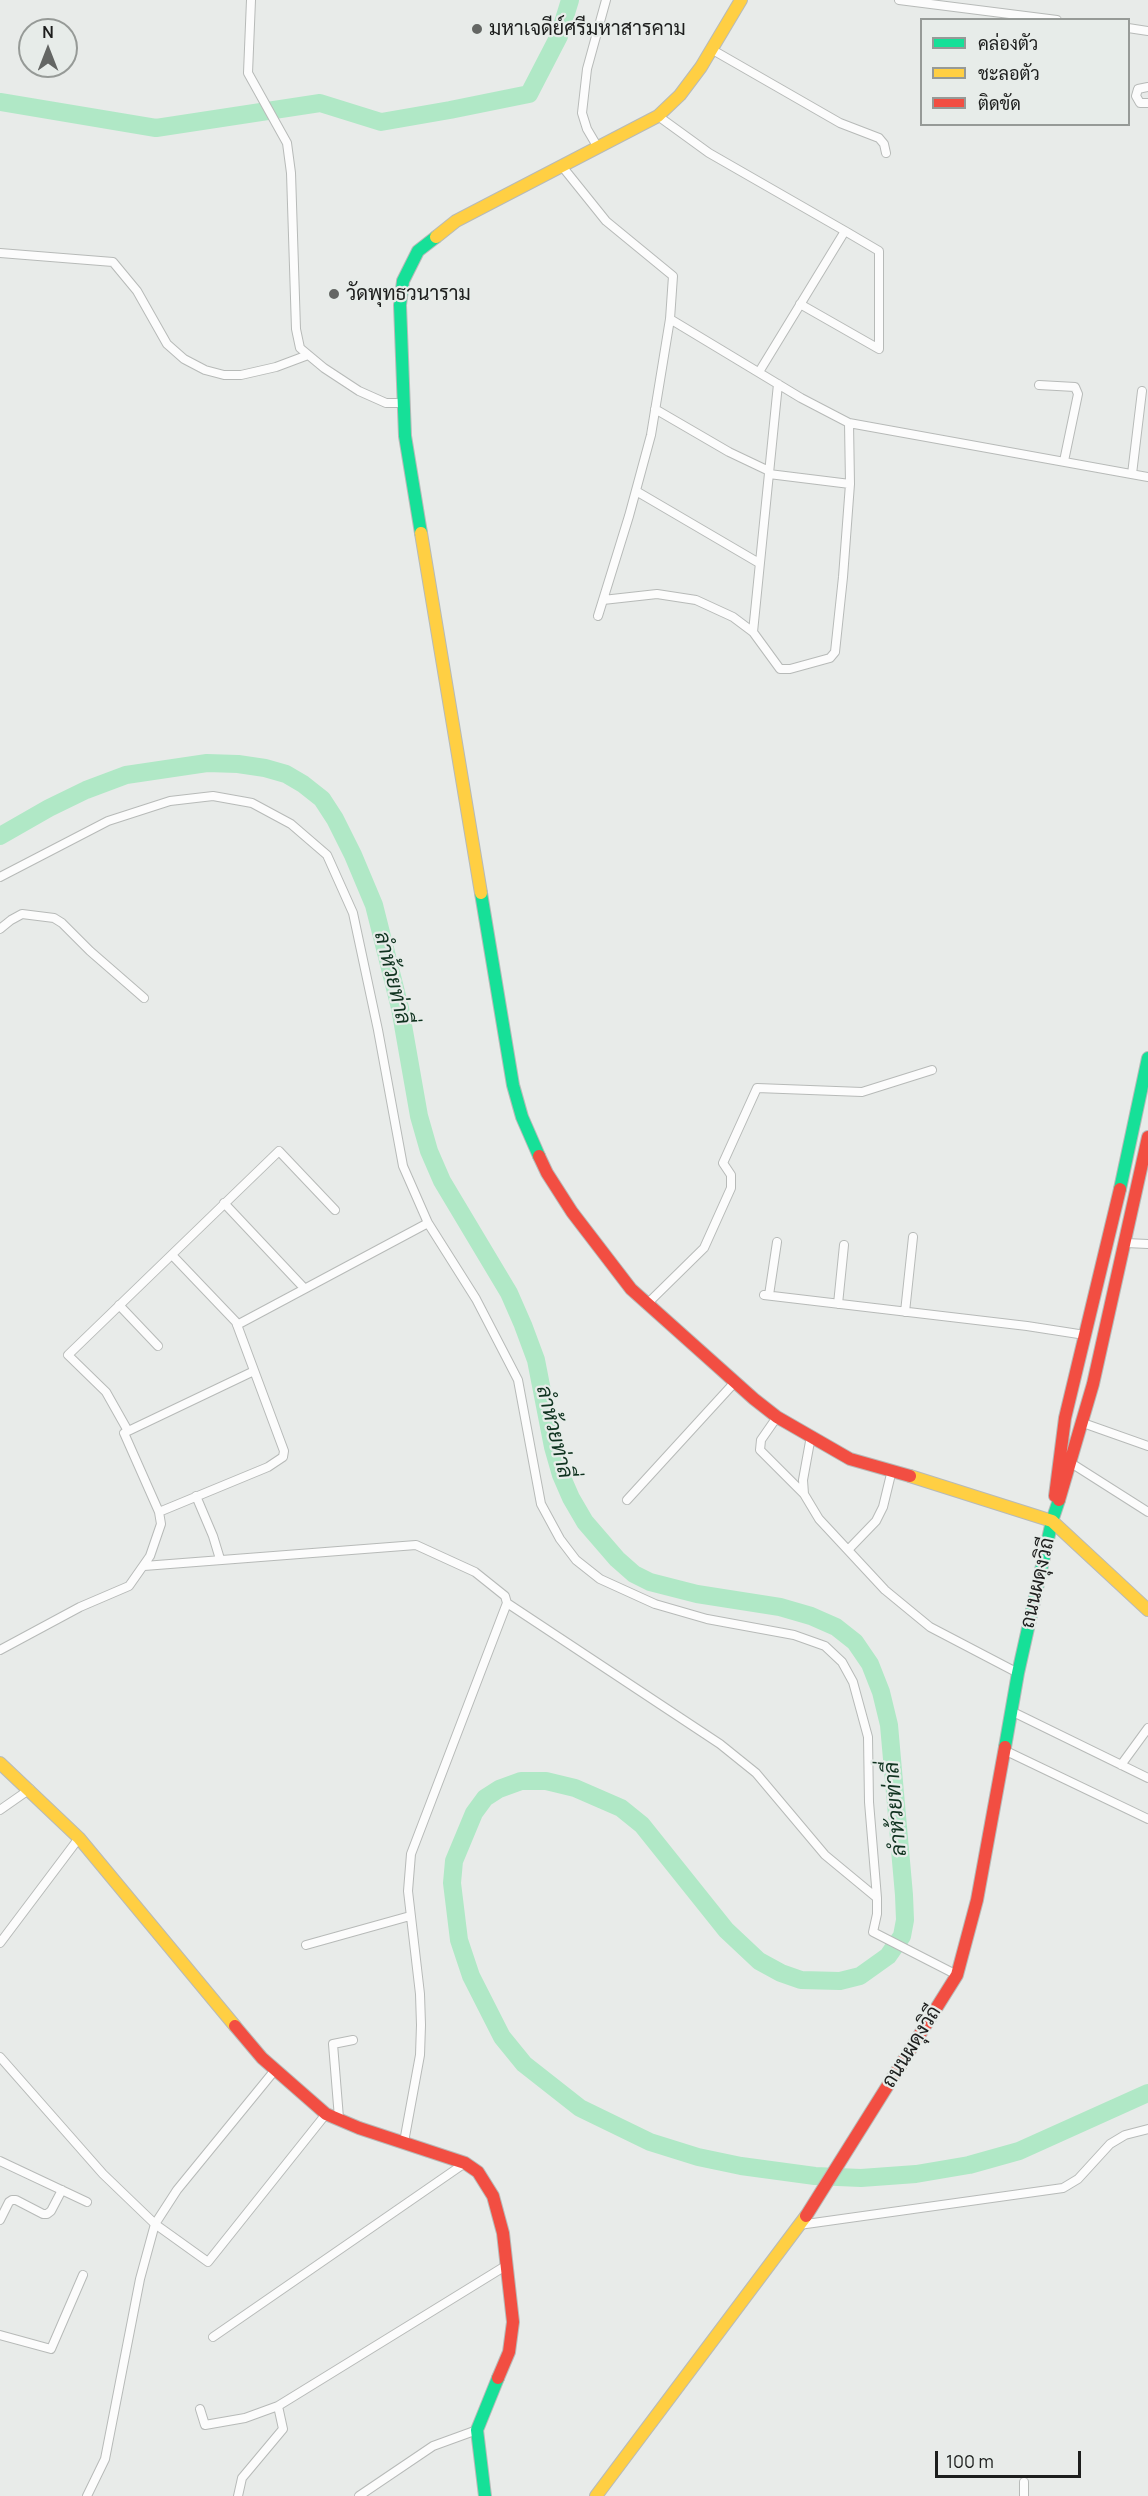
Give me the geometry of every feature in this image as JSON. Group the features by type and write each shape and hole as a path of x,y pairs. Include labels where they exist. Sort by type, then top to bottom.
{"street":[{"path":"251,0 248,73 287,143 291,173 296,329 300,348 324,368 359,391 386,403 404,403"},
{"path":"597,146 587,129 582,113 587,69 606,0"},
{"path":"741,0 687,86 658,117 597,146 456,221 418,251 403,281 400,305 405,435 513,1085 522,1117 547,1173 572,1212 630,1289 777,1417 850,1459 892,1470 1052,1521 1148,1610"},
{"path":"899,0 1041,18"},
{"path":"1130,28 1148,31"},
{"path":"711,49 840,123 879,138 884,144 886,153"},
{"path":"1148,87 1138,89 1136,96 1140,103 1148,103"},
{"path":"658,117 709,153 879,251 879,349 800,304"},
{"path":"561,165 606,221 673,276 670,319 656,409 636,491 598,616"},
{"path":"759,372 845,231"},
{"path":"0,253 113,262 137,291 167,345 184,359 205,370 224,375 241,375 276,367 309,355"},
{"path":"670,319 778,384 849,423 1148,477"},
{"path":"753,632 778,384"},
{"path":"1039,385 1076,387 1078,394 1064,461"},
{"path":"1132,474 1142,391"},
{"path":"656,409 729,452 769,472 850,484"},
{"path":"603,600 612,597 657,594 696,600 733,617 753,632 780,669 790,669 830,658 835,652 850,484 849,423"},
{"path":"636,491 759,563"},
{"path":"0,877 108,821 170,801 213,796 252,803 291,824 327,855 352,913 378,1030 403,1166 428,1223 476,1299 518,1380 541,1504 560,1539 576,1560 600,1580 655,1604 707,1619 794,1635 825,1646 842,1662 854,1682 868,1737 869,1802 877,1898 877,1914 873,1932 957,1976"},
{"path":"0,930 22,914 54,918 144,998"},
{"path":"1052,1521 1065,1418 1108,1242 1148,1058"},
{"path":"647,1304 704,1248 731,1188 731,1175 723,1163 757,1088 862,1092 932,1070"},
{"path":"1052,1521 1083,1423 1126,1243 1148,1137"},
{"path":"128,1431 106,1392 68,1355 279,1151 335,1210"},
{"path":"224,1203 304,1288"},
{"path":"237,1325 428,1223"},
{"path":"905,1312 913,1237"},
{"path":"777,1242 766,1295 1085,1335"},
{"path":"1126,1243 1148,1244"},
{"path":"838,1304 844,1245"},
{"path":"159,1512 268,1467 283,1456 283,1442 237,1325 172,1256"},
{"path":"119,1305 158,1346"},
{"path":"0,1650 80,1607 129,1586 144,1566 157,1541 162,1524 159,1512 124,1433 254,1371"},
{"path":"627,1500 735,1382"},
{"path":"777,1417 761,1440 760,1450 804,1494 819,1519 885,1590 930,1627 1018,1673"},
{"path":"1083,1423 1148,1446"},
{"path":"804,1494 803,1480 811,1436"},
{"path":"1071,1463 1148,1512"},
{"path":"848,1550 876,1521 892,1470"},
{"path":"196,1496 220,1559"},
{"name":"ถนนผดุงวิถี","path":"596,2496 801,2222 957,1976 977,1900 1018,1673 1052,1521"},
{"path":"144,1566 416,1545 475,1572 505,1596 507,1603 411,1854 408,1874 410,1916 420,1994 420,2055 404,2142"},
{"path":"507,1603 720,1744 756,1773 825,1855 877,1898"},
{"path":"1011,1711 1148,1778"},
{"path":"1121,1765 1148,1728"},
{"path":"1004,1750 1148,1819"},
{"path":"0,1763 30,1789 79,1839 262,2058 326,2114 359,2128 465,2163 478,2172 493,2196 503,2232 513,2322 509,2352 477,2430 485,2496"},
{"path":"0,1810 30,1789"},
{"path":"0,1943 79,1839"},
{"path":"306,1945 410,1916"},
{"path":"339,2118 333,2044 353,2040"},
{"path":"2,2060 103,2174 155,2224 208,2262 326,2114"},
{"path":"0,2073 2,2060"},
{"path":"87,2496 105,2459 140,2279 155,2224 177,2190 275,2070"},
{"path":"801,2222 1063,2188 1078,2178 1110,2144 1125,2135 1148,2129"},
{"path":"0,2161 87,2202"},
{"path":"213,2337 465,2163"},
{"path":"0,2220 12,2200 47,2214 51,2211 62,2190"},
{"path":"200,2409 205,2425 245,2418 278,2406 507,2265"},
{"path":"0,2335 51,2349 83,2275"},
{"path":"238,2496 242,2478 283,2429 278,2406"},
{"path":"358,2496 433,2446 477,2430"},
{"path":"1024,2482 1024,2496"}],"waterway":[{"path":"0,102 156,128 320,103 381,122 450,110 529,94 559,36 570,0"},
{"name":"ลำห้วยท่าลี่","path":"0,836 86,790 126,775 207,763 238,764 286,774 322,799 353,855 374,905 400,1008 419,1116 429,1151 442,1181 509,1293 523,1325 536,1360 553,1447 561,1475 585,1522 617,1559 634,1574 650,1582 697,1594 780,1607 811,1616 836,1627 855,1642 870,1664 881,1692 889,1725 904,1895 905,1920 902,1936 888,1956 860,1976 840,1981 801,1980 781,1973 759,1961 726,1930 642,1825 621,1808 575,1788 546,1781 521,1781 499,1789 485,1798 474,1813 454,1861 452,1883 459,1940 471,1976 502,2037 524,2064 580,2108 650,2142 698,2157 741,2166 815,2176 861,2178 916,2174 969,2165 1019,2151 1148,2093"}],"traffic: fast":[{"path":"421,533 405,436 400,305 403,281 418,251 436,237"},
{"path":"481,893 513,1085 522,1117 539,1156"},
{"path":"1120,1189 1148,1058"},
{"path":"1005,1747 1018,1673 1052,1521 1059,1500"},
{"path":"485,2496 477,2430 498,2378"}],"traffic: slow":[{"path":"436,237 456,221 658,116 680,95 701,67 741,0"},
{"path":"421,533 481,893"},
{"path":"910,1476 1052,1521 1148,1610"},
{"path":"0,1763 79,1838 235,2026"},
{"path":"596,2496 806,2216"}],"traffic: jam":[{"path":"1059,1500 1093,1384 1148,1137"},
{"path":"539,1156 572,1212 631,1289 754,1399 777,1417 850,1459 910,1476"},
{"path":"1055,1496 1065,1418 1120,1189"},
{"path":"806,2216 957,1975 977,1900 1005,1747"},
{"path":"235,2026 262,2058 326,2114 359,2128 465,2163 478,2172 493,2196 503,2233 513,2322 509,2352 498,2378"}],"place":[{"name":"มหาเจดีย์ศรีมหาสารคาม","path":"477,29"},
{"name":"วัดพุทธวนาราม","path":"334,294"}]}
